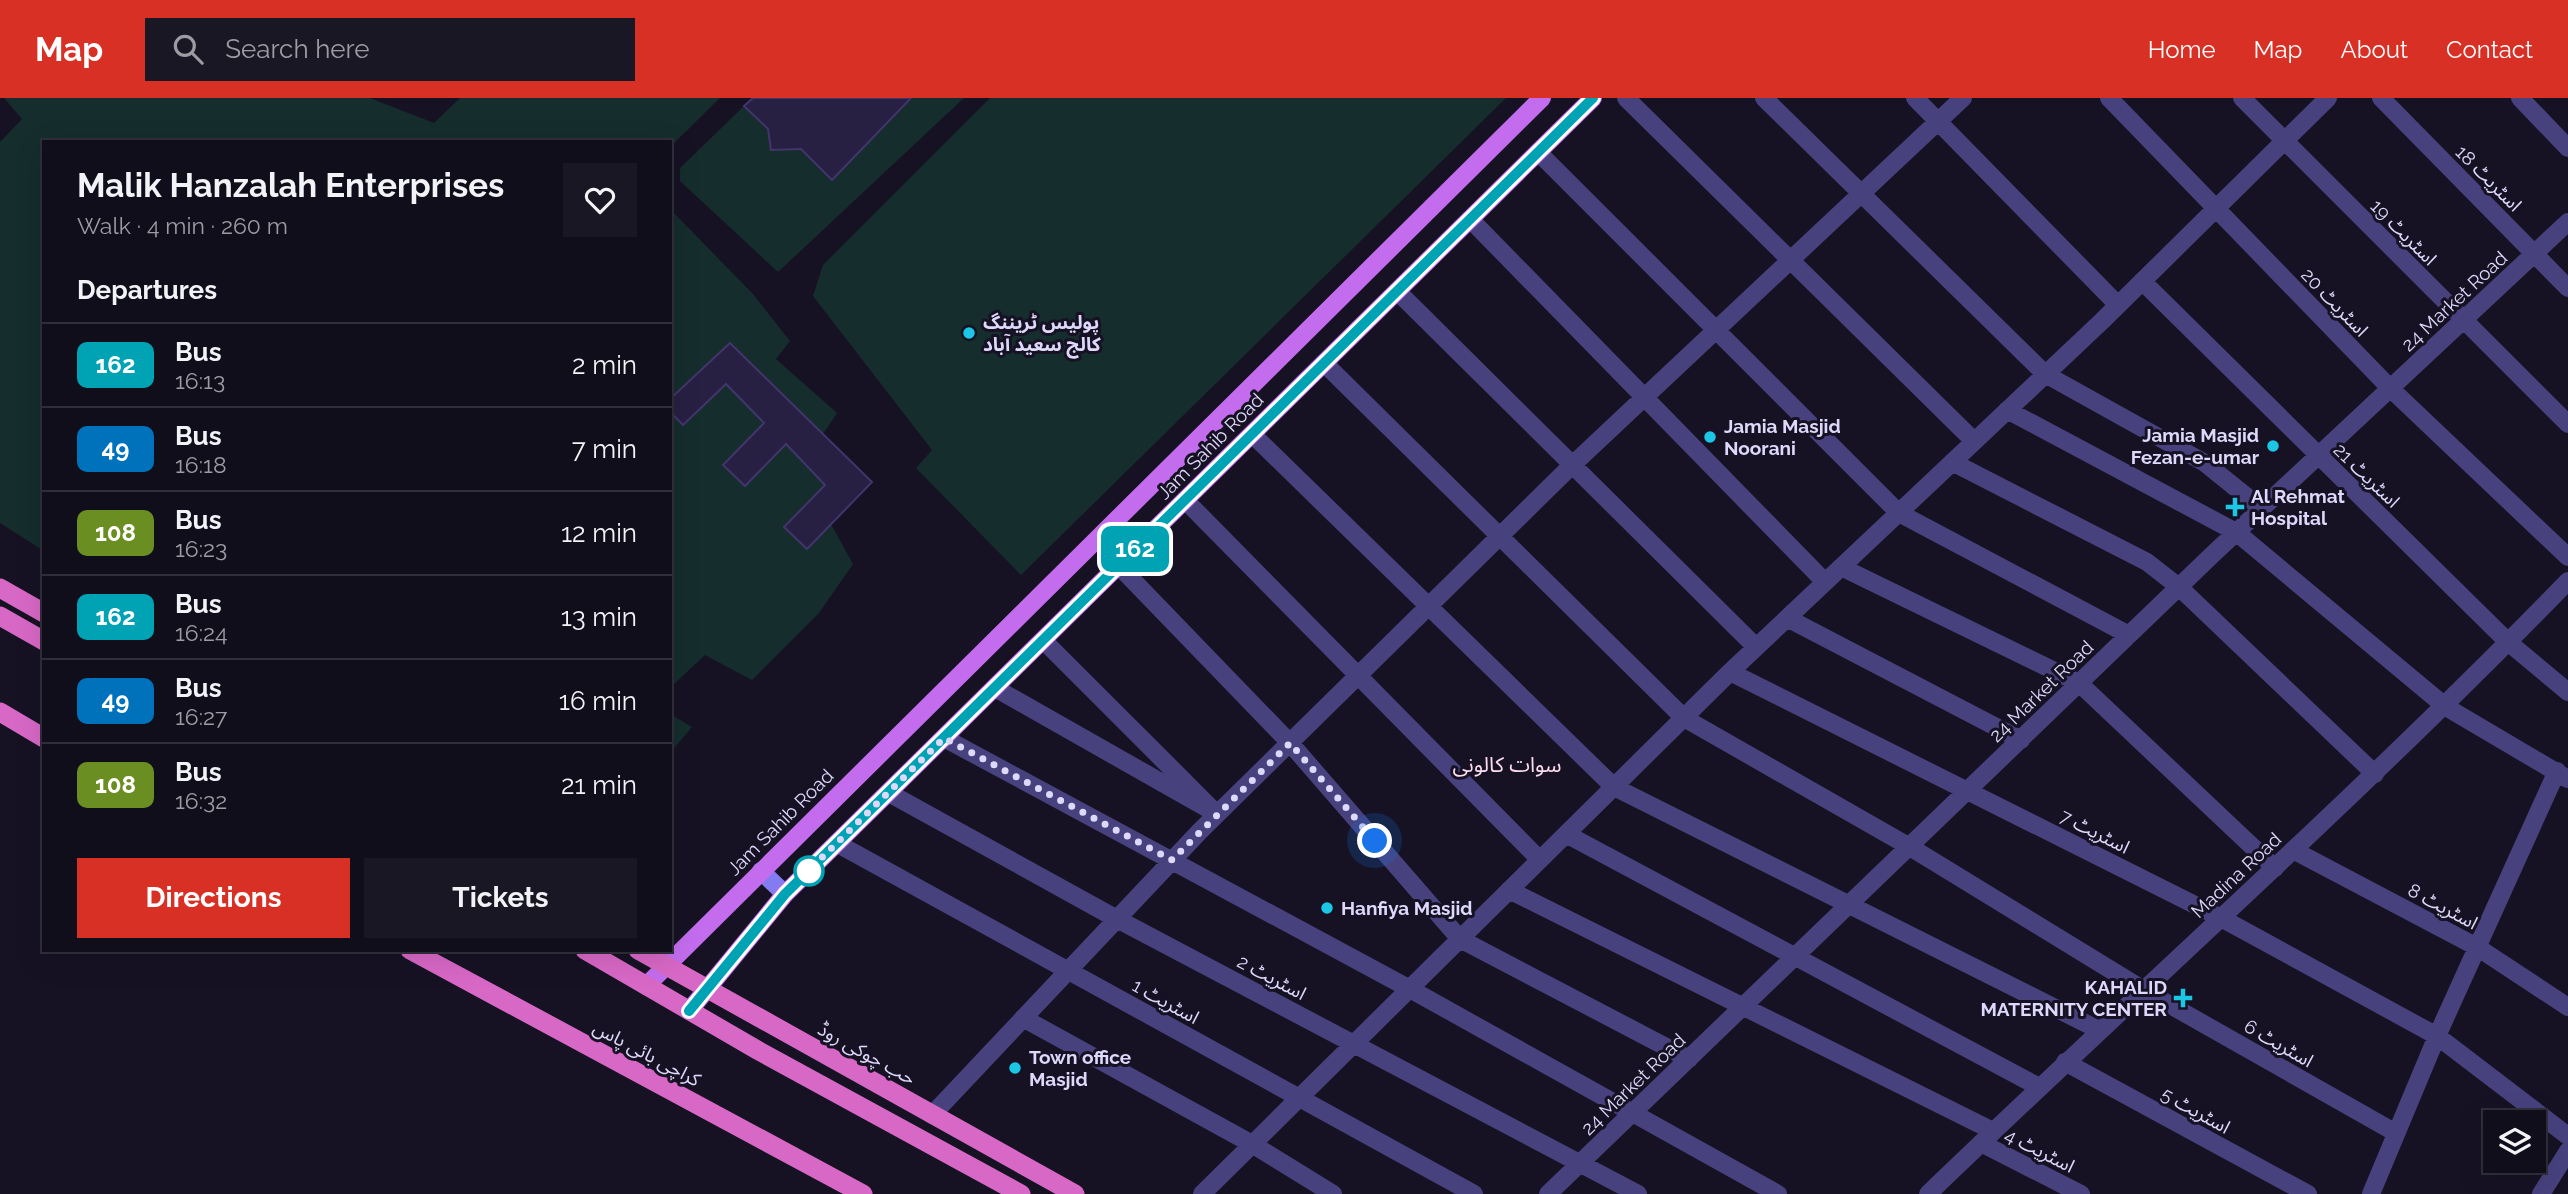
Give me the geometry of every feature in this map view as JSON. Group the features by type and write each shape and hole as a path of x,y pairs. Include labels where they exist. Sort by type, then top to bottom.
{"highway":[{"path":"0,588 42,612"},
{"path":"0,616 42,640"},
{"path":"0,712 42,737"},
{"name":"کراچی بائی پاس","path":"414,952 863,1194"},
{"path":"588,952 689,1011 1021,1194"},
{"name":"حب چوکی روڈ","path":"642,952 1075,1194"}],"main road":[{"name":"Jam Sahib Road","path":"646,986 1542,98"},
{"name":"Jam Sahib Road","path":"689,1011 785,894 1593,98"},
{"path":"761,871 785,894"}],"street":[{"path":"1626,98 1975,441"},
{"path":"1764,98 2045,374 2205,463 2262,509"},
{"path":"1915,98 2118,305"},
{"path":"932,1115 1217,814 1572,465 1963,98"},
{"name":"اسٹریٹ 20","path":"2109,98 2391,389 2568,557"},
{"name":"اسٹریٹ 19","path":"2242,98 2283,142 2568,424"},
{"path":"1202,1194 1730,672 2118,305 2328,98"},
{"name":"اسٹریٹ 18","path":"2381,98 2568,288"},
{"path":"2520,98 2568,148"},
{"path":"1538,152 1899,513 2129,635"},
{"path":"1470,219 1825,582"},
{"name":"24 Market Road","path":"1548,1194 2236,532 2568,222"},
{"name":"اسٹریٹ 21","path":"2142,281 2508,642 2568,692"},
{"path":"1397,291 1756,648"},
{"name":"اسٹریٹ 6","path":"1324,363 1684,718 1910,848 2142,989 2396,1133"},
{"path":"2007,411 2236,532 2445,707 2563,775 2477,947 2371,1194"},
{"path":"1252,434 1614,787 2099,1030"},
{"path":"1952,462 2147,562 2179,587 2375,774"},
{"path":"1185,500 1540,860"},
{"path":"1119,566 1290,743 1460,939 1689,1059"},
{"path":"1841,567 2080,683 2275,868"},
{"name":"Madina Road","path":"1928,1194 2142,989 2445,707 2568,581"},
{"path":"1787,618 2021,740"},
{"path":"1043,640 1217,814"},
{"name":"اسٹریٹ 7","path":"1730,672 2221,918 2437,1036 2568,1136"},
{"path":"995,688 1217,814"},
{"path":"944,738 1410,989 1778,1194"},
{"name":"اسٹریٹ 2","path":"888,793 1117,919 1638,1194"},
{"path":"1566,834 2039,1087"},
{"name":"اسٹریٹ 1","path":"838,844 1474,1194"},
{"name":"اسٹریٹ 8","path":"2293,850 2477,947 2568,1007"},
{"name":"اسٹریٹ 4","path":"1509,890 1744,1007 1987,1137 2081,1194"},
{"path":"1023,1018 1252,1144 1333,1194"},
{"name":"اسٹریٹ 5","path":"2065,1062 2308,1194"},
{"path":"2541,1194 2568,1151"}],"green space":[{"path":"4,98 370,98 434,123 460,98 720,98 672,145 672,140 42,140 42,550 0,523 0,142 22,119"},
{"path":"910,98 964,98 778,272 680,181 680,168 744,106 768,131 771,150 801,149"},
{"path":"990,98 1506,98 1021,575 916,468 932,450 813,296 823,265"},
{"path":"672,211 753,294 790,341 776,359 837,413 823,434 730,343 672,397"},
{"path":"726,384 764,423 724,465 745,486 786,444 825,485 785,526 807,549 831,524 853,564 819,613 752,680 705,655 672,686 672,414 683,425"},
{"path":"672,715 692,727 672,751"}],"building":[{"path":"753,98 911,98 832,180 801,149 771,150 768,129 744,106"},
{"path":"730,343 872,482 807,549 784,527 825,485 786,444 745,486 723,465 764,423 726,384 683,425 672,414 672,397"}],"bus line":[{"name":"162","path":"689,1011 785,894 1593,98"}],"place":[{"name":"پولیس ٹریننگ کالج سعید آباد","path":"969,333"},
{"name":"Jamia Masjid Noorani","path":"1710,437"},
{"name":"Jamia Masjid Fezan-e-umar","path":"2273,446"},
{"name":"Al Rehmat Hospital","path":"2235,507"},
{"name":"Hanfiya Masjid","path":"1327,908"},
{"name":"KAHALID MATERNITY CENTER","path":"2183,998"},
{"name":"Town office Masjid","path":"1015,1068"}],"district":[{"name":"سوات کالونی","path":"1507,765"}],"route":[{"path":"809,871 802,877 944,738 1172,860 1290,743 1375,841"}]}
